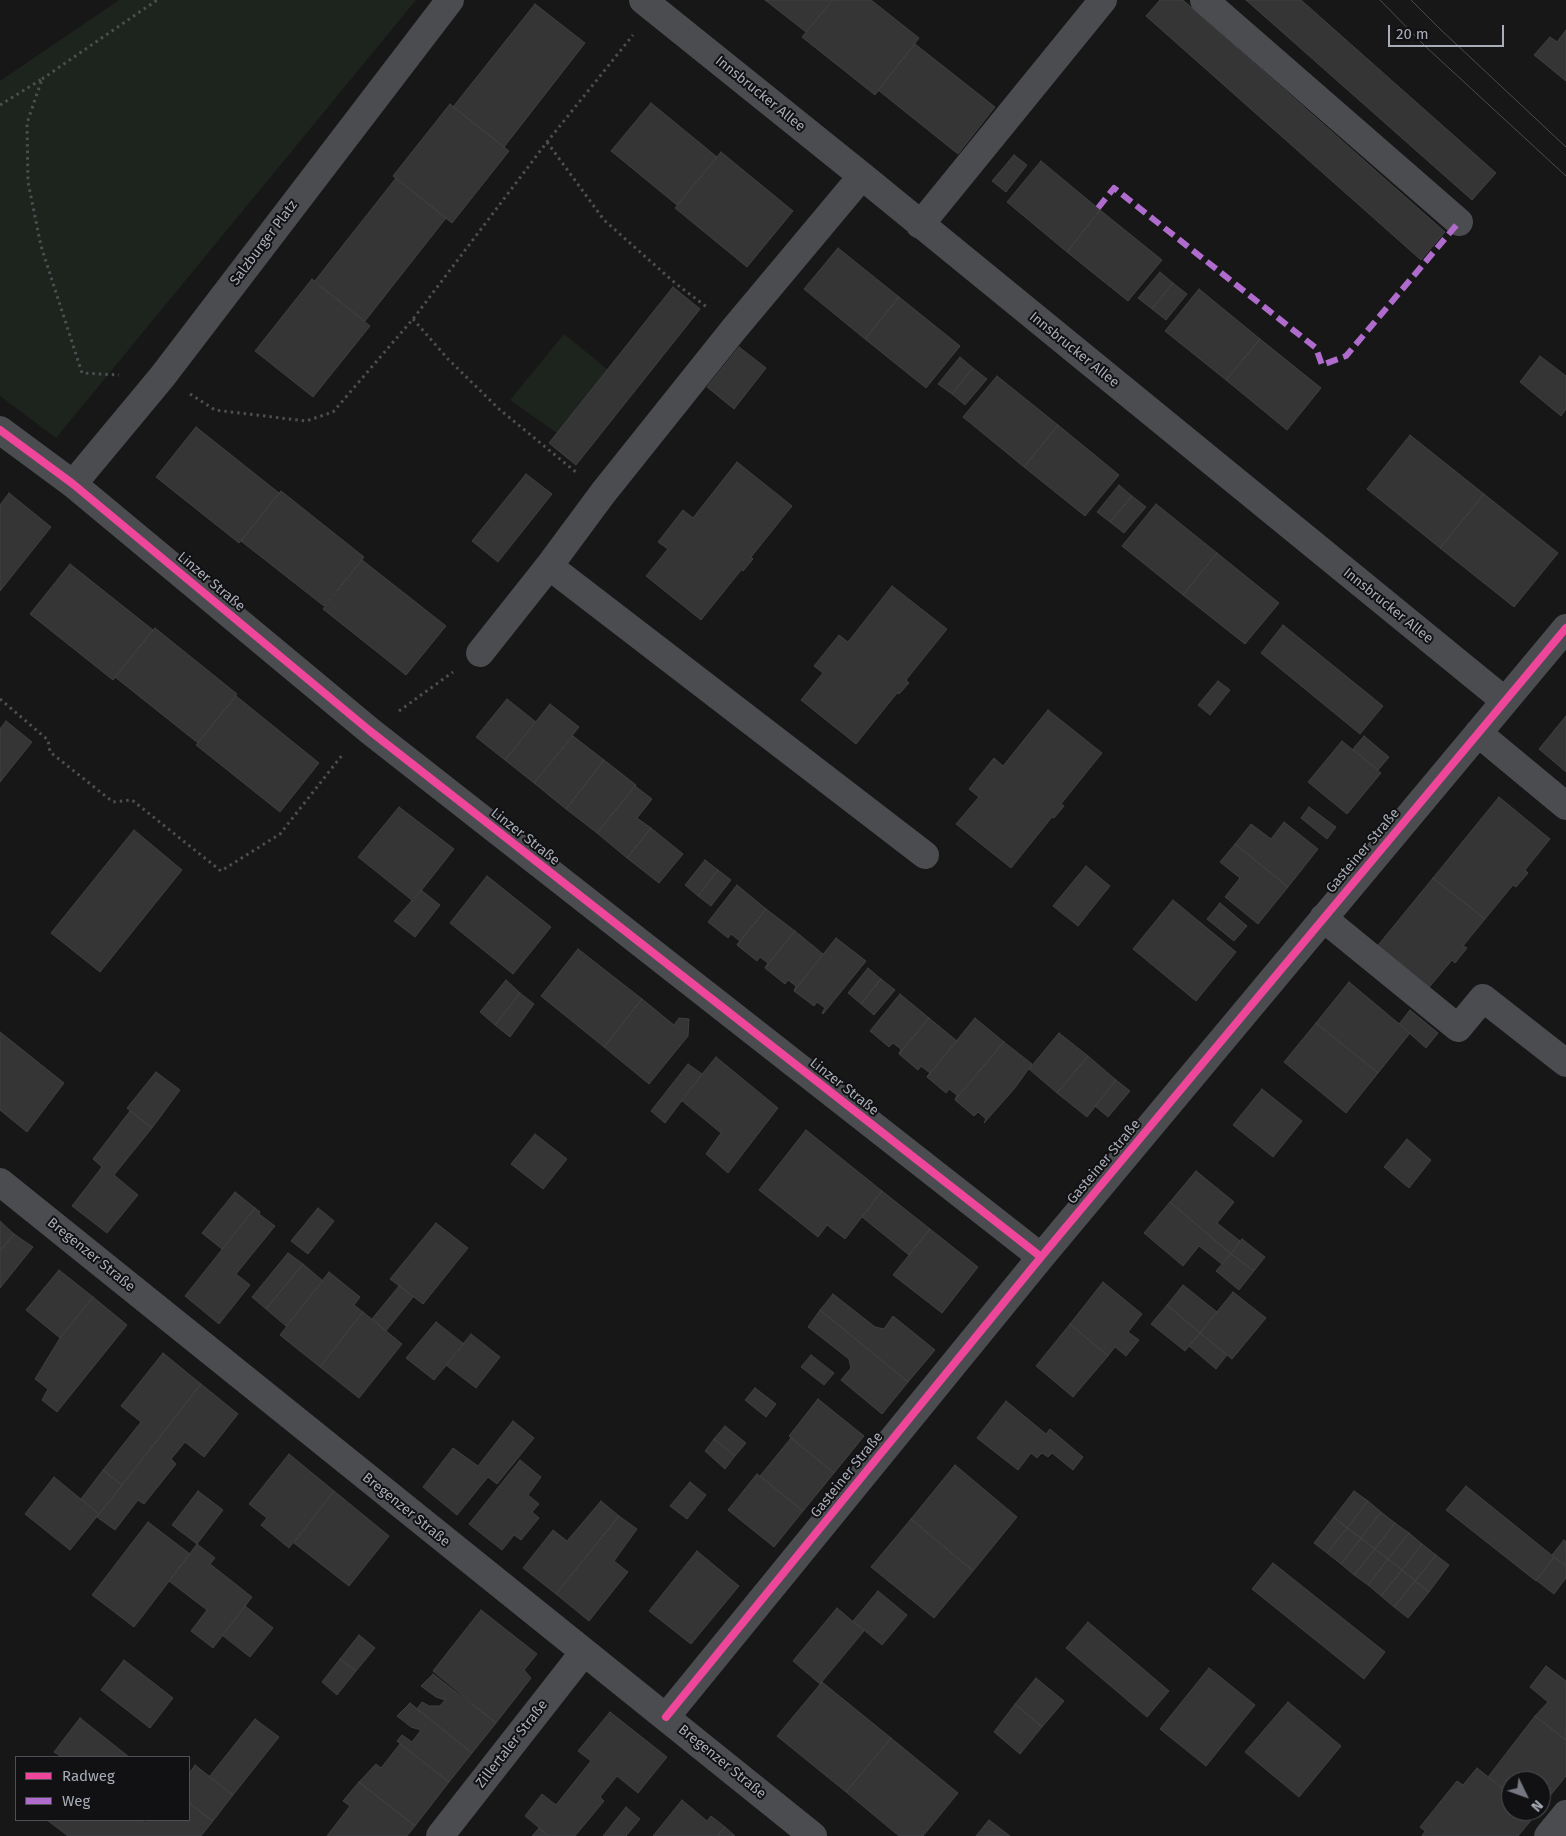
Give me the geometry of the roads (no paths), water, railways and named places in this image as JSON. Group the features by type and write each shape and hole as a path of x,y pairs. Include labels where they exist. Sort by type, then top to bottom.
{"street":[{"name":"Salzburger Platz","path":"73,484 162,377 450,0"},
{"path":"920,225 1103,0"},
{"path":"1204,0 1459,222"},
{"name":"Innsbrucker Allee","path":"648,5 862,176 1505,701"},
{"path":"480,653 734,329 862,176"},
{"name":"Linzer Straße","path":"0,430 73,484 370,731 1041,1257"},
{"path":"549,566 925,855"},
{"name":"Gasteiner Straße","path":"666,1716 1041,1257 1566,628"},
{"path":"1478,733 1566,806"},
{"path":"1323,918 1458,1028 1484,998 1566,1063"},
{"name":"Bregenzer Straße","path":"0,1182 813,1836"},
{"name":"Zillertaler Straße","path":"440,1836 584,1652"},
{"path":"1548,1836 1566,1814"}],"tram line":[{"path":"1380,0 1425,46 1566,176"},
{"path":"1411,0 1566,147"}]}
